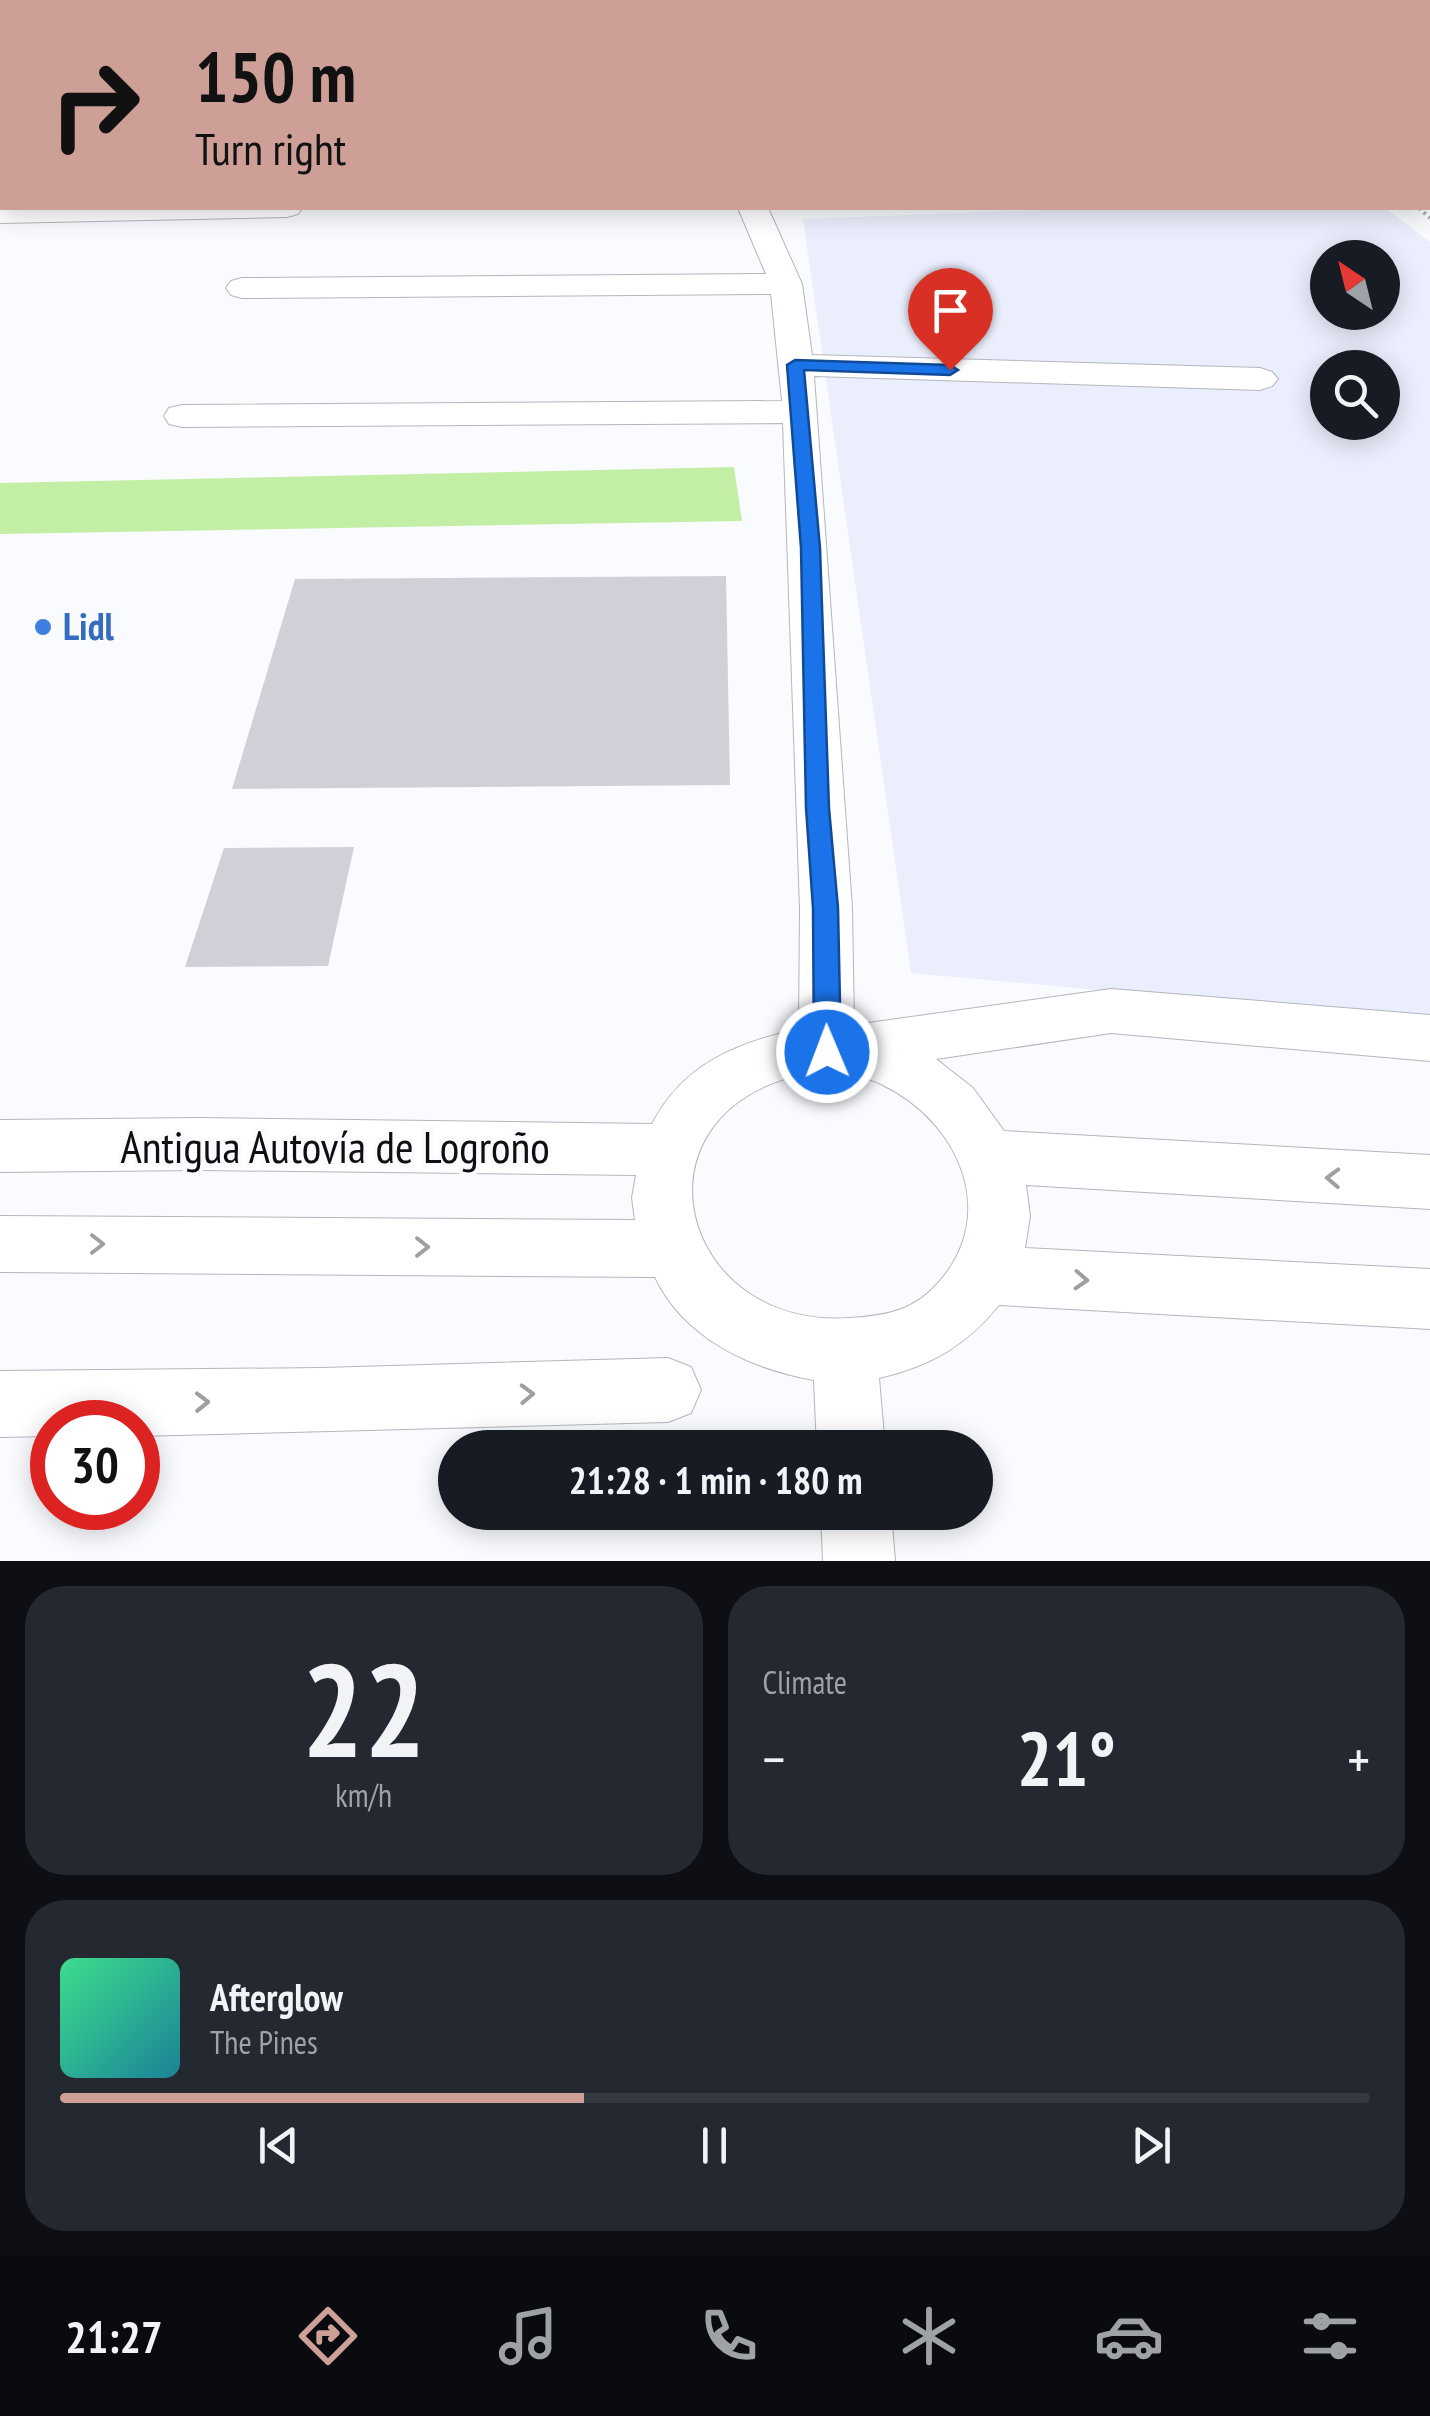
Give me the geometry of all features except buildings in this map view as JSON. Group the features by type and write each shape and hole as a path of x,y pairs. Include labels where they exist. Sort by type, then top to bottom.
{"street":[{"path":"0,214 81,210"},
{"path":"754,210 786,284 801,412 826,908 827,1052"},
{"path":"242,288 786,284"},
{"path":"795,365 1260,379"},
{"path":"182,416 801,412"},
{"path":"827,1052 1111,1011 1430,1038"},
{"path":"799,1052 827,1052 852,1053 901,1067 944,1094 977,1132 988,1156 996,1177 999,1226 984,1275 950,1315 902,1343 845,1354 786,1346 731,1321 689,1280 671,1249 661,1180 676,1132 706,1092 749,1065 799,1052"},
{"name":"Antigua Autovía de Logroño","path":"0,1146 200,1144 670,1150"},
{"path":"988,1156 1430,1182"},
{"path":"0,1244 671,1249"},
{"path":"984,1275 1430,1299"},
{"path":"845,1354 851,1430"},
{"path":"0,1404 322,1401 668,1390"},
{"path":"857,1530 859,1561"}],"shaded area":[{"path":"1040,210 1388,210 1430,242 1430,1020 911,973 803,219"}],"green space":[{"path":"734,467 742,521 0,534 0,483"}],"place":[{"name":"Lidl","path":"43,627"}],"route":[{"path":"827,1052 826,908 818,808 810,548 795,365 950,370"}]}
